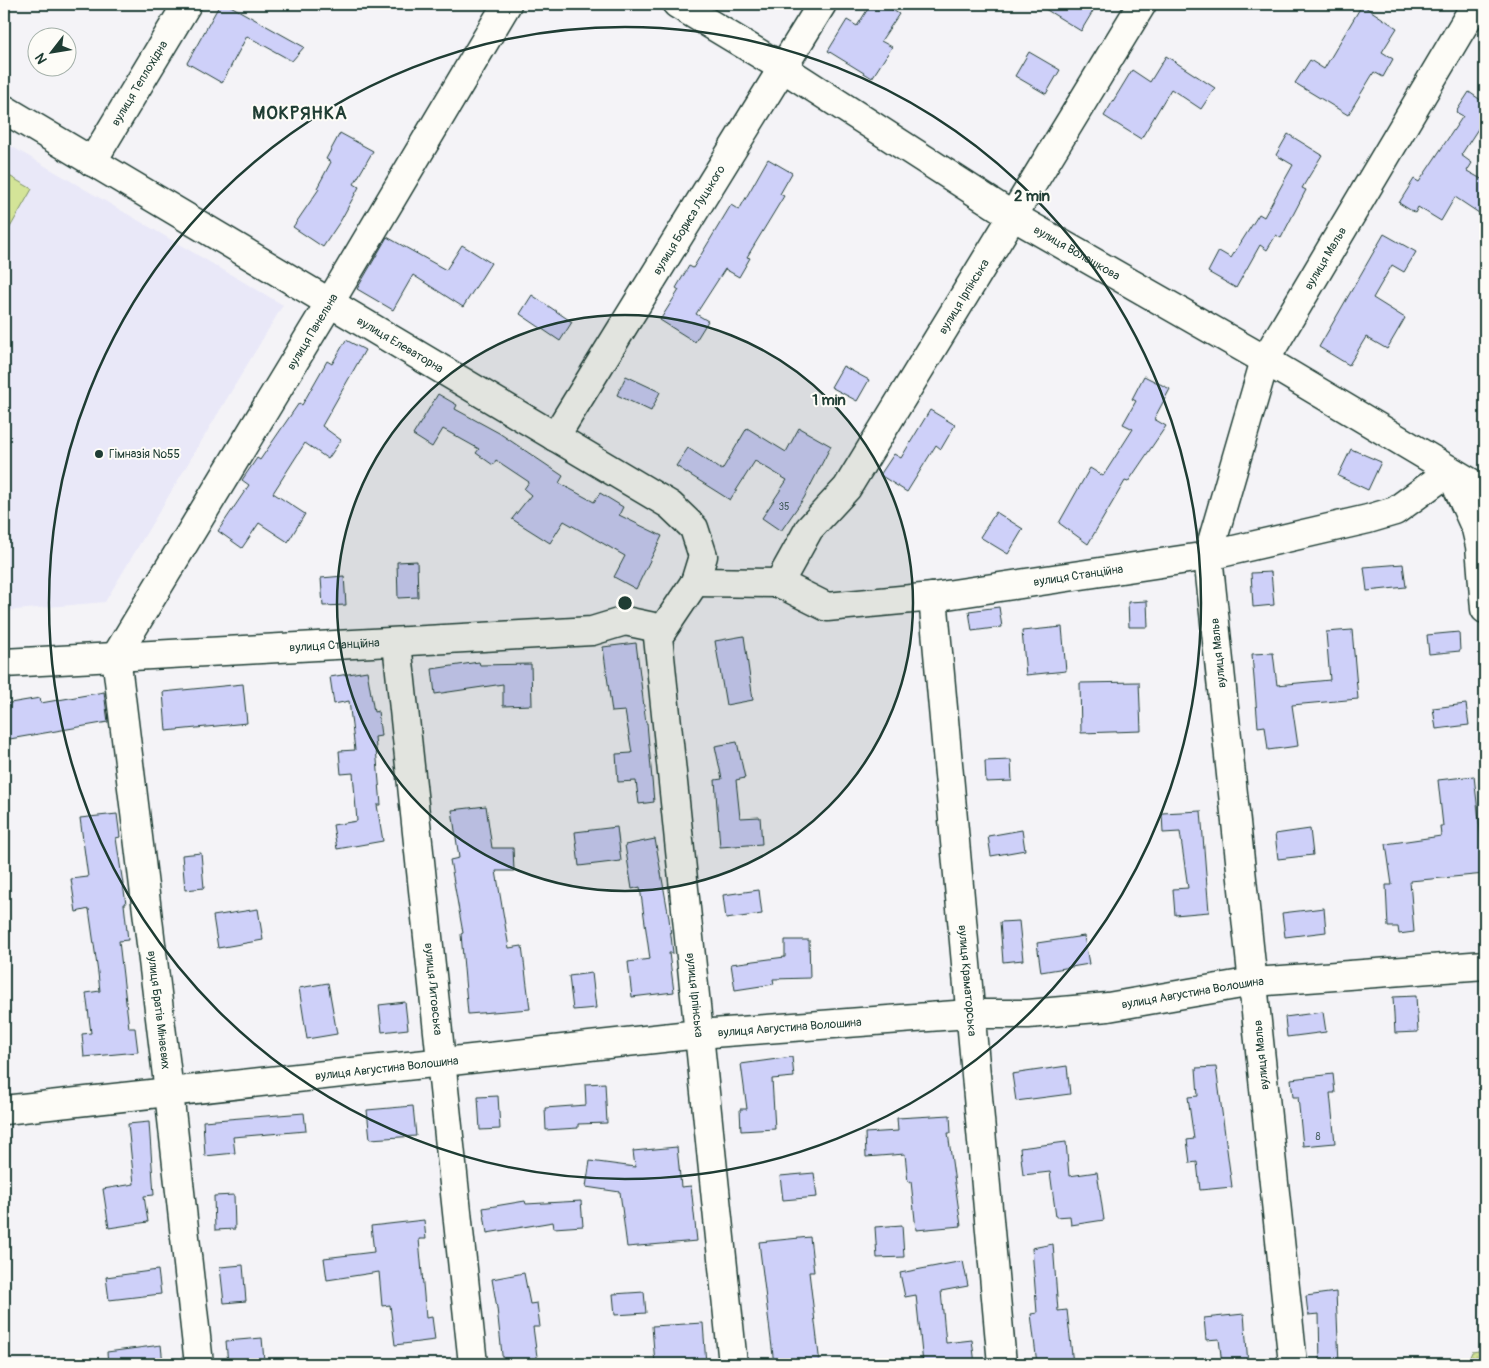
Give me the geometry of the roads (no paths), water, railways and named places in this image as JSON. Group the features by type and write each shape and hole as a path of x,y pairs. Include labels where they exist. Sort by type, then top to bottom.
{"street":[{"name":"вулиця Теплохідна","path":"92,162 187,4"},
{"name":"вулиця Панельна","path":"116,656 329,304 507,4"},
{"name":"вулиця Волошкова","path":"677,4 783,68 1011,215 1264,360 1485,491"},
{"name":"вулиця Бориса Луцького","path":"555,437 822,4"},
{"name":"вулиця Ірпінська","path":"779,583 809,529 847,488 1011,215 1142,4"},
{"name":"вулиця Мальв","path":"1293,1364 1208,556 1264,360 1476,4"},
{"name":"вулиця Елеваторна","path":"4,109 329,304 670,505 694,528 703,556 695,582 664,629"},
{"name":"вулиця Станційна","path":"695,582 779,583 827,607 933,598 1208,556 1395,511 1450,471"},
{"path":"1450,471 1476,529 1480,546 1485,609"},
{"name":"вулиця Краматорська","path":"933,598 1002,1364"},
{"name":"вулиця Станційна","path":"4,663 592,631 625,621 664,629"},
{"name":"вулиця Ірпінська","path":"664,629 658,637 732,1364"},
{"name":"вулиця Литовська","path":"397,642 473,1364"},
{"name":"вулиця Братів Мінаєвих","path":"116,656 169,1092 199,1364"},
{"name":"вулиця Августина Волошина","path":"4,1110 699,1034 969,1014 1028,1014 1108,1007 1253,982 1485,965"}],"place":[{"name":"Гімназія №55","path":"99,454"}],"district":[{"name":"МОКРЯНКА","path":"300,113"}]}
